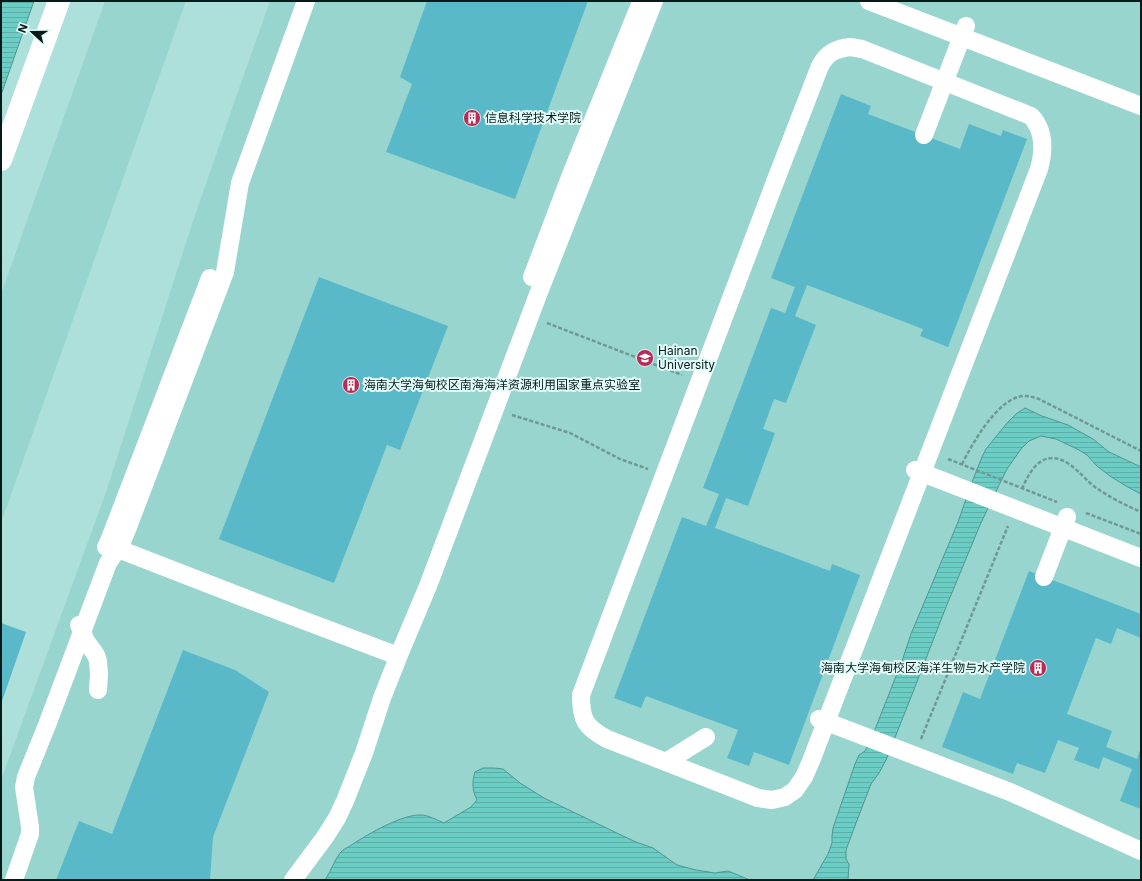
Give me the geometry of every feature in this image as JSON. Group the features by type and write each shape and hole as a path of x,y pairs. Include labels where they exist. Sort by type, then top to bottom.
{"main road":[{"path":"1,160 58,1"}],"street":[{"path":"6,880 22,833 14,785 17,773 79,625 108,563 214,268 228,178 294,1"},
{"path":"114,543 190,366 226,272 240,183 306,1"},
{"path":"293,880 325,837 337,818 357,771 443,516 500,359 641,1"},
{"path":"282,880 315,836 338,798 396,652 428,586 530,316 654,1"},
{"path":"868,1 964,31 1141,93"},
{"path":"902,1 964,31 1141,106"},
{"path":"924,135 964,31"},
{"path":"670,760 607,739 592,731 582,716 582,694 777,175 823,61 833,51 844,48 856,48 862,49 943,85 1026,122 1033,130 1035,154 923,463 823,720 804,777 795,790 785,797 772,800 758,798 610,733 593,721 587,706 588,698 828,69 835,60 843,57 857,57 943,85"},
{"path":"923,463 966,475 1141,558"},
{"path":"1065,522 1141,546"},
{"path":"1044,577 1065,522"},
{"path":"114,543 396,652"},
{"path":"79,625 86,641 98,661 98,690"},
{"path":"14,880 30,834 24,787 26,777 79,625"},
{"path":"823,720 1010,792 1141,851"},
{"path":"670,760 706,737"}],"path":[{"path":"530,316 700,382"},
{"path":"966,475 971,447 992,417 1007,402 1023,396 1045,402 1141,451"},
{"path":"494,410 570,433 631,464 664,475"},
{"path":"923,463 966,475 1008,494 1030,472 1037,462 1048,458 1059,459 1069,464 1095,487 1141,512"},
{"path":"914,756 1011,520"}],"shaded area":[{"path":"1,1 34,1 1,95"},
{"path":"105,1 186,1 1,523 1,294"},
{"name":"Hainan University","path":"270,1 1141,1 1141,880 1,880 1,780 106,492 192,224"},
{"path":"1025,408 1068,425 1093,439 1109,452 1141,467 1141,494 1110,476 1097,466 1087,455 1056,439 1041,436 1029,441 1021,449 1007,469 980,525 886,760 871,784 846,850 846,859 849,864 848,880 813,880 828,854 832,843 833,828 855,764 859,755 865,751 870,742 911,634 958,522 982,457 986,449 1007,423"},
{"path":"483,768 503,769 520,783 544,798 636,842 653,848 677,865 715,873 728,871 750,880 325,880 336,859 344,849 386,825 405,818 421,815 444,823 471,807 477,800 473,786 475,772"}],"building":[{"name":"信息科学技术学院","path":"427,1 588,1 515,199 386,152 412,84 400,77"},
{"path":"841,94 871,106 868,114 960,149 969,124 1001,136 1003,130 1027,139 948,347 920,336 923,329 807,285 795,316 816,325 786,403 774,399 763,429 775,433 748,506 726,498 715,528 830,571 832,564 860,575 789,765 754,752 749,766 727,758 738,730 646,696 641,708 614,698 682,517 706,526 719,494 703,488 771,308 785,313 795,287 771,278"},
{"name":"海南大学海甸校区南海海洋资源利用国家重点实验室","path":"319,277 448,326 400,450 387,445 334,583 219,539"},
{"name":"海南大学海甸校区海洋生物与水产学院","path":"1029,571 1141,614 1141,638 1117,628 1111,644 1096,638 1067,714 1112,731 1106,747 1137,759 1141,747 1141,809 1120,801 1132,769 1103,757 1099,769 1074,760 1079,748 1058,740 1045,773 1017,763 1013,774 942,747 963,692 980,699"},
{"path":"1,623 26,632 1,704"},
{"path":"183,650 235,670 269,692 213,837 210,880 56,880 79,821 112,834"}],"place":[{"name":"信息科学技术学院","path":"472,118"},
{"name":"Hainan University","path":"645,358"},
{"name":"海南大学海甸校区南海海洋资源利用国家重点实验室","path":"351,385"},
{"name":"海南大学海甸校区海洋生物与水产学院","path":"1038,668"}]}
